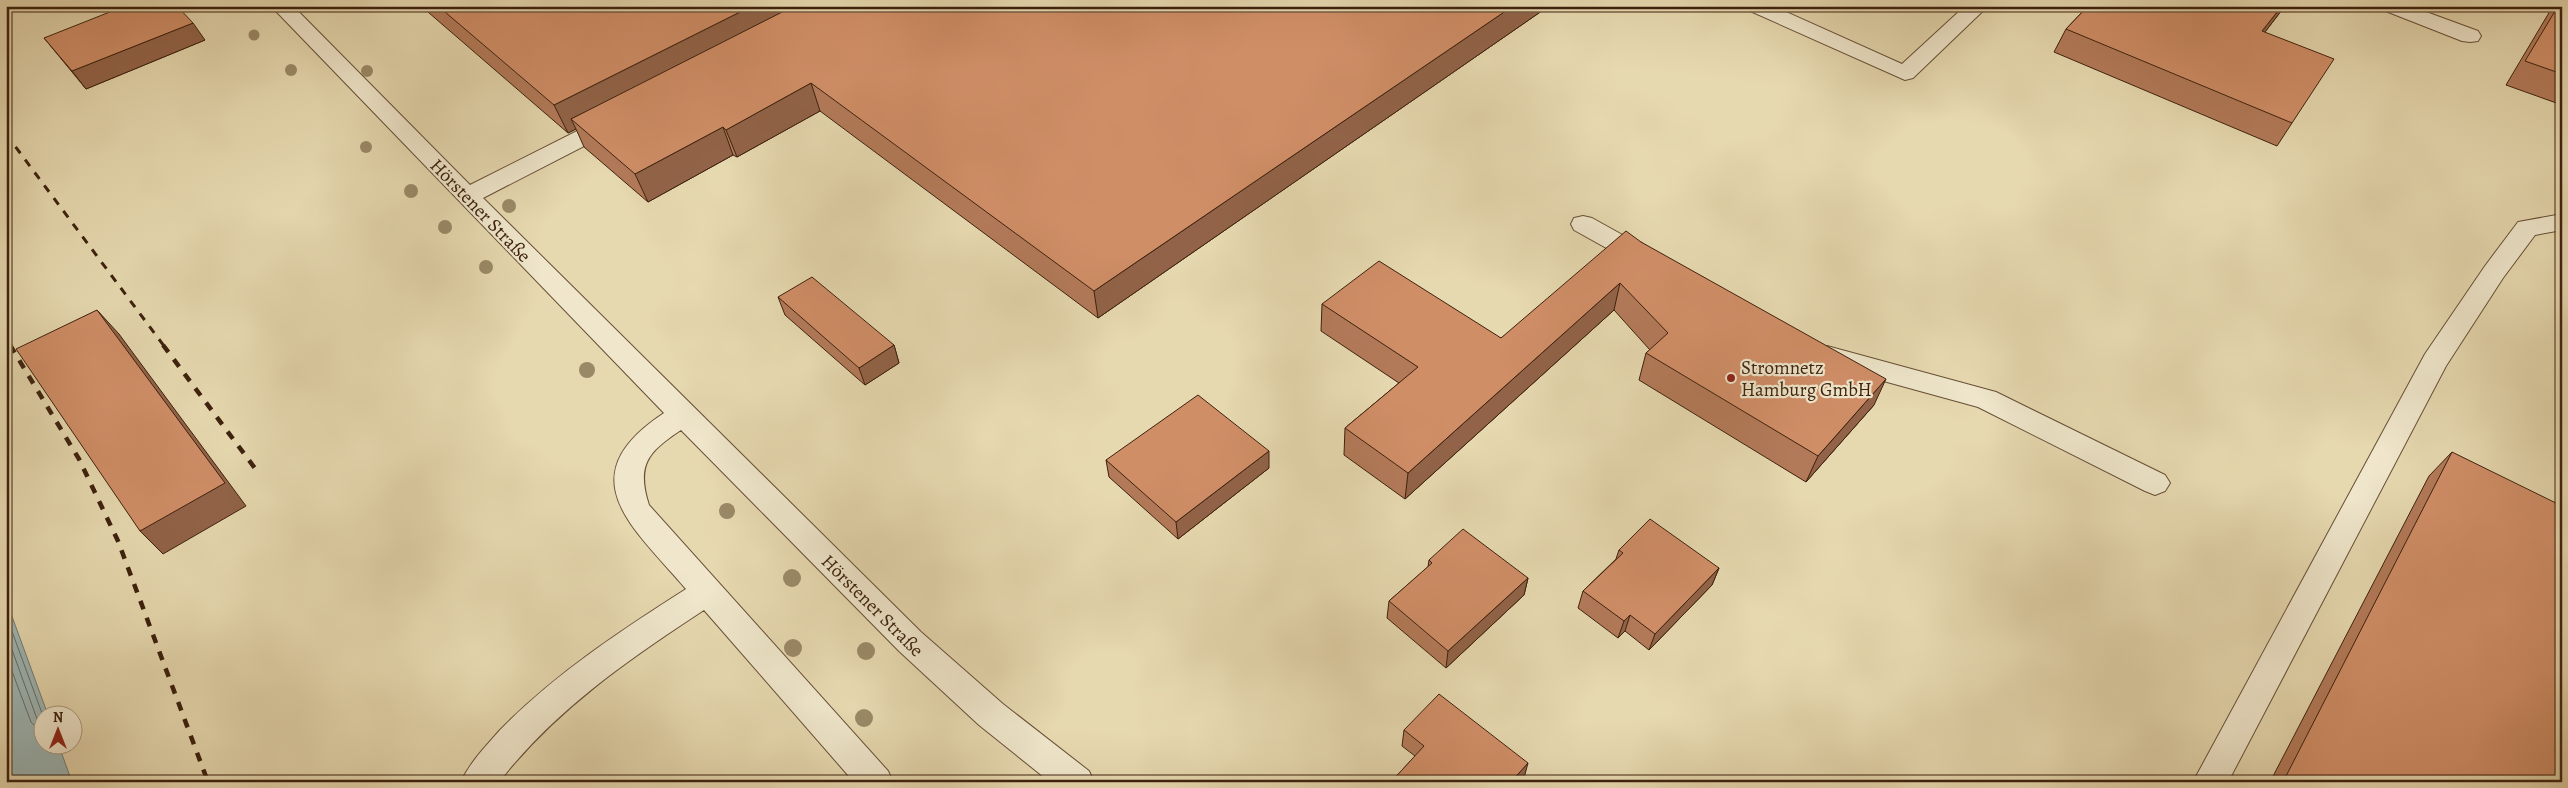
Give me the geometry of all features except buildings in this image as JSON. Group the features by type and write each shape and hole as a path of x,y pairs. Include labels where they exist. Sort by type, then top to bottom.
{"street":[{"name":"Hörstener Straße","path":"281,6 682,415 929,661 1042,758 1077,782"},
{"path":"1755,6 1905,73 1978,6"},
{"path":"2390,6 2470,36"},
{"path":"468,196 629,114"},
{"path":"2210,782 2434,361 2494,272 2527,228 2562,222"},
{"path":"1583,224 1668,271"},
{"path":"1804,347 1812,352 1986,399 2155,483"},
{"path":"682,415 650,436 637,451 627,470 630,494 636,511 876,782"},
{"path":"478,782 501,750 547,706 630,641 707,592"}],"water":[{"path":"6,600 45,706 32,706 32,756 63,756 72,782 6,782"}],"railway":[{"path":"6,134 164,346"},
{"path":"6,338 11,346"},
{"path":"10,345 79,459 118,541 208,782"},
{"path":"163,345 257,471"}],"place":[{"name":"Stromnetz Hamburg GmbH","path":"1731,378"}]}
